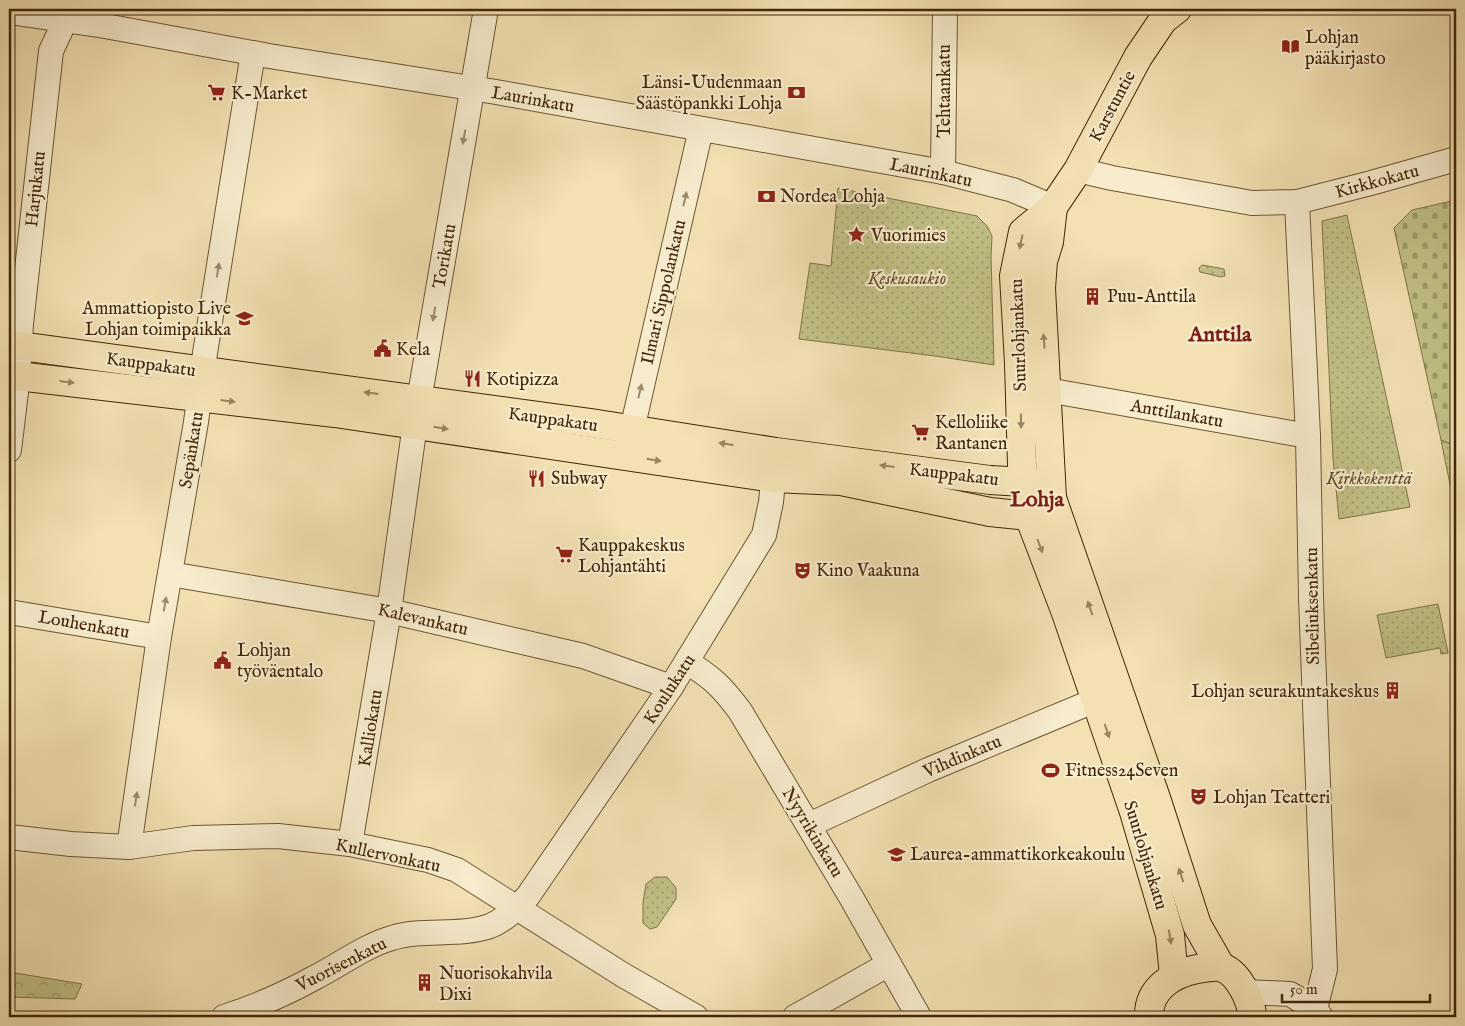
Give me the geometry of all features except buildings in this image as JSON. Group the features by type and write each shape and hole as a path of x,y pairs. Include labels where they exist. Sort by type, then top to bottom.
{"main road":[{"name":"Karstuntie","path":"1052,207 1078,170 1138,57 1164,20 1177,9"},
{"name":"Suurlohjankatu","path":"1052,207 1049,242 1043,261 1041,288 1052,498 1157,801 1197,925 1221,967 1239,982 1249,1004"},
{"name":"Suurlohjankatu","path":"1052,207 1024,232 1014,276 1022,465 1029,516 1066,613 1134,812 1170,934 1174,976"},
{"name":"Kauppakatu","path":"14,346 203,371 417,412 774,465 1024,482 1052,498"},
{"name":"Kauppakatu","path":"14,375 199,397 417,412"},
{"name":"Kauppakatu","path":"774,465 990,512 1029,516"},
{"path":"1029,516 1052,498"},
{"path":"1145,1014 1160,988 1174,976 1202,968 1221,967"}],"street":[{"name":"Torikatu","path":"389,611 417,412 486,9"},
{"name":"Tehtaankatu","path":"943,172 944,9"},
{"name":"Laurinkatu","path":"9,12 67,15 104,26 253,53 472,88 943,172 1012,190 1052,207"},
{"name":"Harjukatu","path":"9,450 14,346 20,324 51,51 67,15"},
{"name":"Sepänkatu","path":"129,847 158,637 199,397 253,53"},
{"name":"Ilmari Sippolankatu","path":"629,443 701,129"},
{"name":"Kirkkokatu","path":"1297,202 1371,184 1456,159"},
{"path":"1078,170 1112,178 1252,203 1297,202"},
{"name":"Sibeliuksenkatu","path":"1297,202 1308,436 1311,598 1325,969 1310,1015"},
{"name":"Anttilankatu","path":"1047,390 1308,436"},
{"name":"Koulukatu","path":"517,908 528,896 671,687 764,535 771,502 774,465"},
{"name":"Kalevankatu","path":"170,574 389,611 583,656 671,687"},
{"name":"Kalliokatu","path":"350,844 389,611"},
{"name":"Louhenkatu","path":"9,612 158,637"},
{"name":"Nyyrikinkatu","path":"687,662 724,688 819,820 889,964 919,1017"},
{"name":"Vihdinkatu","path":"819,820 928,770 1096,700"},
{"name":"Kullervonkatu","path":"9,836 72,844 129,847 173,839 278,836 350,844 428,860 457,870 623,975 696,1017"},
{"name":"Vuorisenkatu","path":"224,1017 251,1008 313,979 391,938 490,926 517,908"},
{"path":"795,1017 889,964"},
{"path":"1249,1004 1290,994 1310,1015"}],"green space":[{"name":"Keskusaukio","path":"838,188 977,216 987,226 992,236 994,365 799,339 810,263 831,266"},
{"path":"1456,200 1456,446 1441,440 1394,228 1412,210"},
{"name":"Kirkkokenttä","path":"1347,215 1410,507 1339,519 1333,458 1322,221"},
{"path":"1202,265 1224,269 1225,276 1221,277 1200,272 1199,268"},
{"path":"1441,440 1456,446 1456,514"},
{"path":"1438,604 1448,653 1441,654 1440,648 1386,658 1377,615"},
{"path":"655,877 667,877 676,888 676,899 657,927 650,929 643,923 643,902 646,884"},
{"path":"9,972 82,984 75,999 9,997"}],"place":[{"name":"Lohjan pääkirjasto","path":"1291,47"},
{"name":"Länsi-Uudenmaan Säästöpankki Lohja","path":"796,92"},
{"name":"K-Market","path":"217,93"},
{"name":"Nordea Lohja","path":"766,196"},
{"name":"Vuorimies","path":"857,235"},
{"name":"Puu-Anttila","path":"1093,296"},
{"name":"Ammattiopisto Live Lohjan toimipaikka","path":"245,318"},
{"name":"Kela","path":"382,349"},
{"name":"Kotipizza","path":"472,379"},
{"name":"Kelloliike Rantanen","path":"921,432"},
{"name":"Subway","path":"537,478"},
{"name":"Kauppakeskus Lohjantähti","path":"564,555"},
{"name":"Kino Vaakuna","path":"802,570"},
{"name":"Lohjan työväentalo","path":"223,660"},
{"name":"Lohjan seurakuntakeskus","path":"1393,691"},
{"name":"Fitness24Seven","path":"1051,770"},
{"name":"Lohjan Teatteri","path":"1199,797"},
{"name":"Laurea-ammattikorkeakoulu","path":"896,854"},
{"name":"Nuorisokahvila Dixi","path":"425,983"}],"district":[{"name":"Anttila","path":"1220,333"},
{"name":"Lohja","path":"1037,498"}]}
